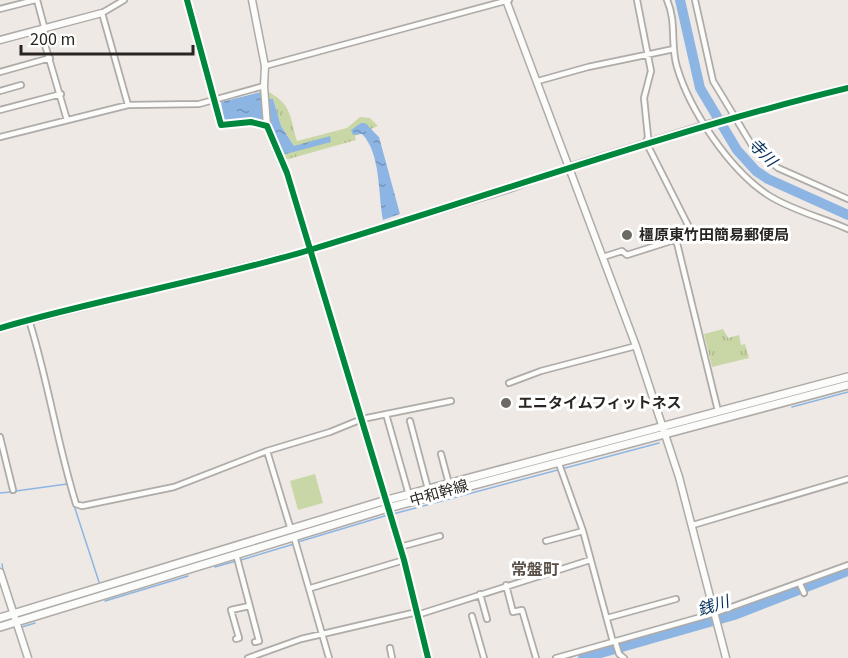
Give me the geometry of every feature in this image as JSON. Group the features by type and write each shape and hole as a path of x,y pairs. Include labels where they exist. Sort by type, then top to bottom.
{"main road":[{"name":"中和幹線","path":"0,627 15,618 389,510 560,466 718,411 848,377"},
{"name":"中和幹線","path":"389,510 409,495 428,489 848,385"},
{"name":"中和幹線","path":"0,618 15,618 237,559 294,538"}],"street":[{"path":"0,9 36,0 67,120"},
{"path":"0,40 102,13 124,0"},
{"path":"187,0 223,126 248,122 267,126"},
{"path":"252,0 265,66 267,126 287,172 362,418 404,560 428,658"},
{"path":"265,66 507,0 636,346 664,430 693,525 726,658"},
{"path":"603,257 622,251 627,255 676,240 692,231 646,142 648,137 644,98 651,71 637,0"},
{"path":"667,0 674,24 674,49 685,89 731,163 770,197 848,229"},
{"path":"695,0 713,81 732,118 753,147 767,161 848,199"},
{"path":"102,13 128,105"},
{"path":"538,81 588,66 674,49"},
{"path":"0,72 50,58"},
{"path":"0,91 21,86"},
{"path":"0,137 128,105 152,102 193,105 215,101 264,86"},
{"path":"0,328 310,250 510,189 646,142 848,88"},
{"path":"0,110 61,94"},
{"path":"676,240 718,411"},
{"path":"29,320 76,504 82,506 174,487 267,451 330,432 362,418 451,401"},
{"path":"509,383 541,371 636,346"},
{"path":"386,414 409,495"},
{"path":"410,422 428,489"},
{"path":"0,437 13,490"},
{"path":"267,451 311,588 329,658"},
{"path":"441,454 449,484"},
{"path":"560,466 583,531 607,618 622,658"},
{"path":"693,525 848,479"},
{"path":"546,541 583,531"},
{"path":"400,547 440,536"},
{"path":"237,559 259,641 255,642"},
{"path":"311,588 404,560"},
{"path":"248,658 301,639 417,613 590,560"},
{"path":"556,658 715,614 800,585 848,565"},
{"path":"0,572 27,658"},
{"path":"506,585 513,612 522,610 536,658"},
{"path":"800,585 804,593"},
{"path":"480,594 487,619"},
{"path":"607,618 676,599"},
{"path":"236,639 239,638 231,610 249,606"},
{"path":"472,616 484,658"},
{"path":"390,648 392,658"}],"green space":[{"path":"267,91 281,101 288,111 297,141 347,128 360,117 370,118 378,126 355,136 356,140 285,160 282,155 294,146 281,126 273,99 266,98"},
{"path":"723,329 728,338 739,335 741,345 745,344 749,358 712,367 704,334"},
{"path":"315,474 323,503 298,510 290,481"}],"water":[{"path":"261,92 263,121 251,119 225,123 221,102"},
{"path":"266,98 273,99 281,126 294,146 330,136 331,142 282,155 269,123"},
{"path":"365,123 379,137 400,214 383,220 373,152 362,134 353,135 351,130"}],"waterway":[{"name":"寺川","path":"680,0 700,88 737,150 756,171 768,179 848,215"},
{"path":"792,407 848,392"},
{"path":"393,514 659,443"},
{"path":"16,491 67,484 99,582"},
{"path":"0,493 11,492"},
{"path":"298,542 388,515"},
{"path":"241,560 294,544"},
{"path":"215,567 236,561"},
{"path":"2,564 3,570"},
{"name":"銭川","path":"583,658 734,615 848,571"},
{"path":"5,576 15,607"},
{"path":"105,601 188,576"},
{"path":"22,627 35,623"}],"cycle path":[{"path":"187,0 221,125 251,122 267,126 287,173 404,560 428,658"},
{"path":"0,328 313,249 646,144 848,88"}],"place":[{"name":"橿原東竹田簡易郵便局","path":"627,235"},
{"name":"エニタイムフィットネス","path":"506,403"}],"district":[{"name":"常盤町","path":"535,569"}]}
